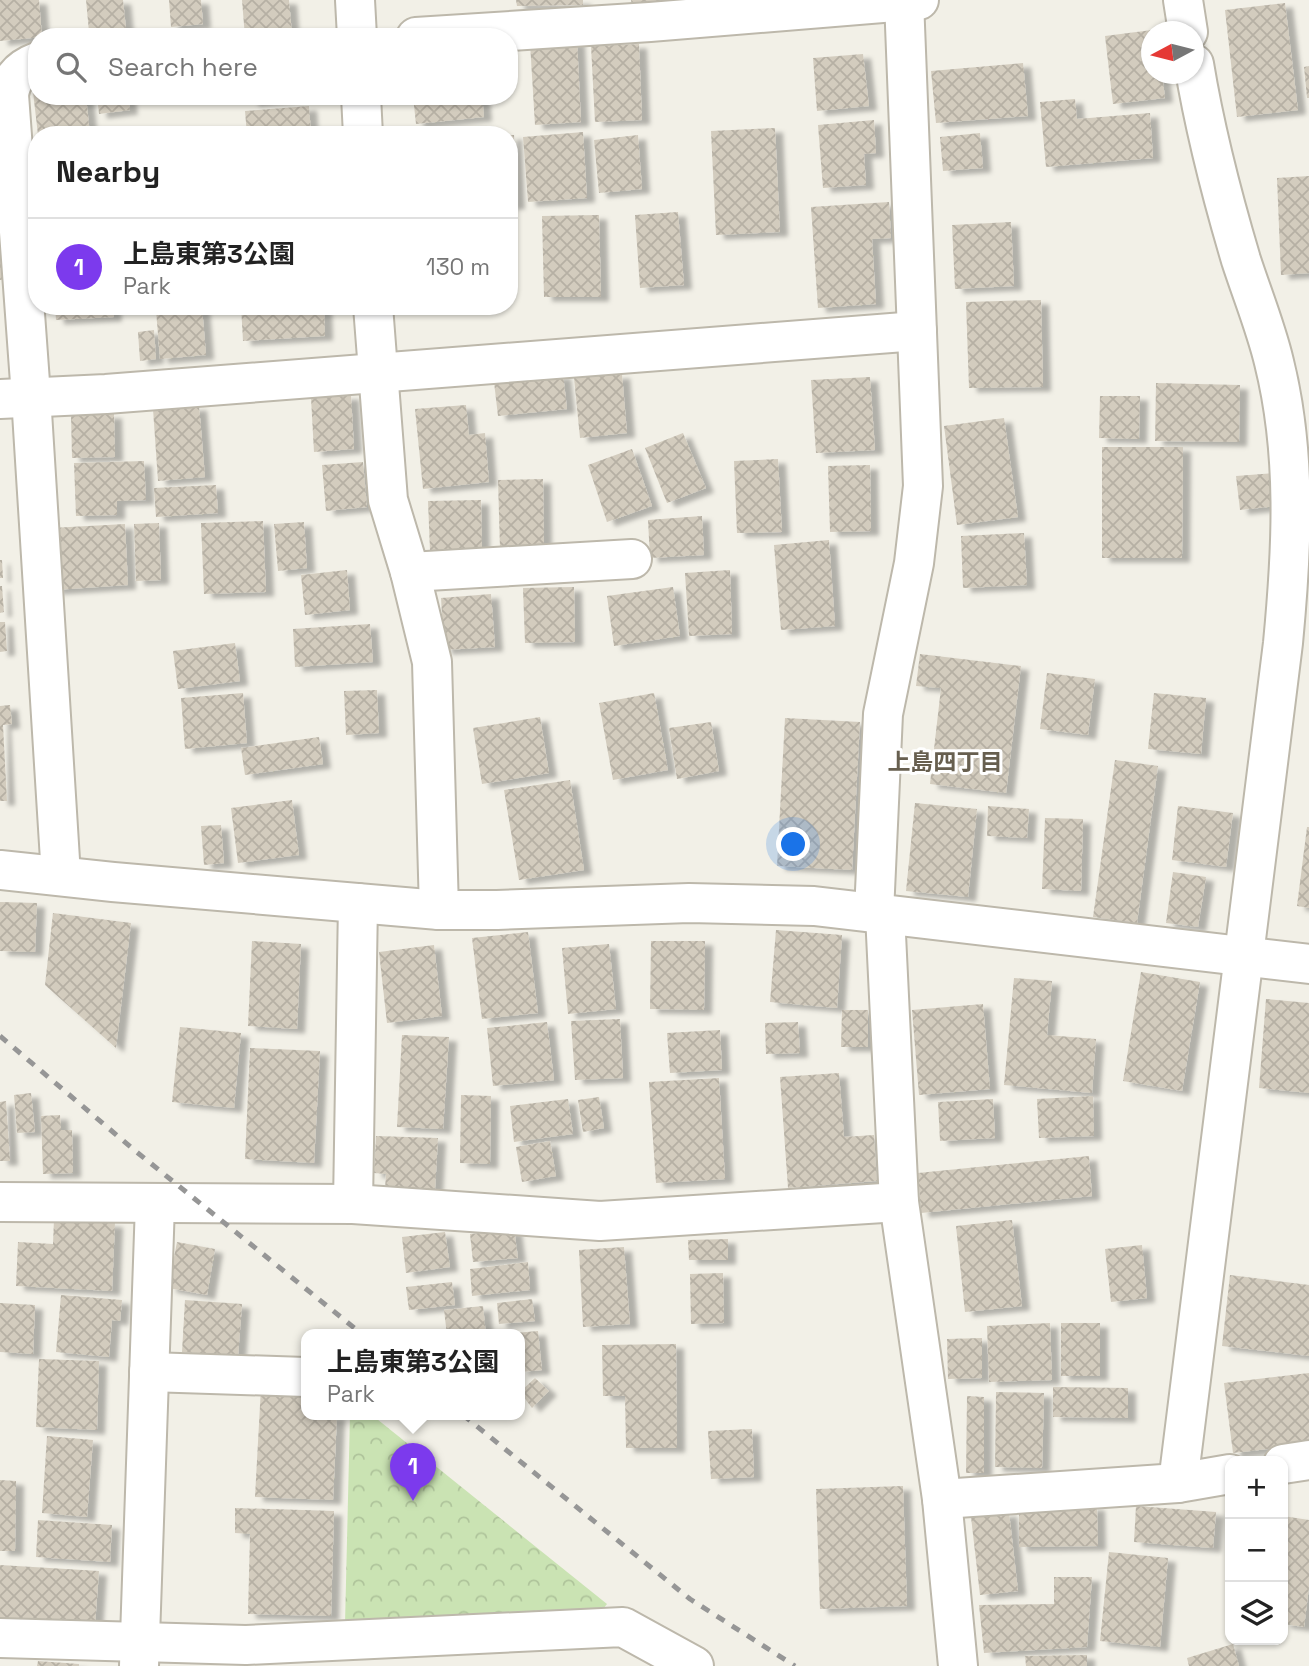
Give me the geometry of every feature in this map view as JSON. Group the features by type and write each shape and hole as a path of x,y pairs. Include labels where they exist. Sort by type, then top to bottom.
{"street":[{"path":"355,0 357,28"},
{"path":"904,0 923,486 914,563 883,714 879,914 899,1202 942,1499 958,1666"},
{"path":"518,30 919,0"},
{"path":"1182,0 1186,21"},
{"path":"28,68 10,83 9,95 15,397 61,876"},
{"path":"1178,1483 1283,643 1291,567 1292,499 1289,452 1274,362 1218,179 1198,84"},
{"path":"361,105 363,126"},
{"path":"374,315 388,500 410,572 432,662 439,909"},
{"path":"15,397 106,394 917,331"},
{"path":"410,572 632,559"},
{"path":"0,870 113,883 439,909 497,910 689,903 814,906 1309,964"},
{"path":"353,1204 358,903"},
{"path":"0,1202 353,1204 600,1221 899,1202"},
{"path":"140,1654 155,1204"},
{"path":"149,1372 301,1377"},
{"path":"1288,1463 1309,1460"},
{"path":"942,1499 1178,1483 1225,1475"},
{"path":"623,1628 626,1666"},
{"path":"11,1648 140,1654 246,1645 623,1628 694,1666"}],"green space":[{"path":"350,1420 378,1420 607,1604 599,1614 345,1624"}],"building":[{"path":"0,0 39,0 41,28 28,28 28,38 0,41"},
{"path":"86,0 123,0 126,28 89,28"},
{"path":"169,0 201,0 203,24 171,27"},
{"path":"242,0 289,0 291,28 244,28"},
{"path":"516,0 583,0 583,5 517,6"},
{"path":"631,0 682,0 683,3 632,7"},
{"path":"1285,3 1298,110 1237,117 1225,10"},
{"path":"1141,31 1141,84 1163,84 1165,98 1113,104 1105,36"},
{"path":"577,40 581,122 535,125 530,43"},
{"path":"639,44 642,120 595,122 591,46"},
{"path":"863,54 869,106 817,111 813,58"},
{"path":"1023,63 1028,116 936,123 931,71"},
{"path":"1309,66 1309,98 1307,98 1304,67"},
{"path":"1075,99 1077,119 1150,113 1153,158 1046,167 1040,102"},
{"path":"35,105 87,105 89,126 37,126"},
{"path":"98,105 129,105 130,110 99,114"},
{"path":"414,105 483,105 484,117 416,124"},
{"path":"309,106 310,126 246,126 245,111"},
{"path":"874,120 876,153 864,154 866,185 823,188 818,125"},
{"path":"775,128 780,232 716,235 711,131"},
{"path":"583,132 587,198 528,202 523,137"},
{"path":"980,133 983,168 943,171 940,137"},
{"path":"638,135 642,189 599,193 594,140"},
{"path":"1309,176 1309,273 1281,275 1277,178"},
{"path":"889,202 891,238 872,239 876,304 818,308 811,207"},
{"path":"678,212 684,285 640,288 635,215"},
{"path":"599,215 601,297 544,297 542,216"},
{"path":"1011,222 1014,286 955,289 952,225"},
{"path":"0,248 5,248 7,279 0,280"},
{"path":"1041,300 1043,387 969,388 966,302"},
{"path":"56,315 114,317 56,320"},
{"path":"156,315 203,315 206,355 160,359"},
{"path":"242,315 324,315 325,336 243,341"},
{"path":"154,330 156,359 140,361 138,332"},
{"path":"563,374 567,409 498,416 494,382"},
{"path":"622,374 627,433 580,438 574,378"},
{"path":"870,377 875,450 816,453 811,380"},
{"path":"1156,383 1240,385 1239,442 1155,441"},
{"path":"351,395 354,449 314,452 311,398"},
{"path":"1100,396 1140,396 1139,439 1099,438"},
{"path":"466,405 469,435 485,433 489,482 423,489 415,409"},
{"path":"199,406 205,477 158,481 153,409"},
{"path":"114,414 115,457 72,458 71,415"},
{"path":"1004,418 1018,517 957,525 944,426"},
{"path":"683,433 706,488 667,503 645,448"},
{"path":"1102,447 1183,447 1182,558 1102,558"},
{"path":"632,449 652,506 607,522 588,465"},
{"path":"778,459 782,532 737,533 734,461"},
{"path":"144,461 146,500 117,501 117,515 76,516 74,463"},
{"path":"363,462 367,507 326,511 322,465"},
{"path":"870,465 871,531 830,532 828,466"},
{"path":"1274,473 1277,506 1240,510 1236,476"},
{"path":"543,479 544,547 500,549 498,480"},
{"path":"216,485 218,513 156,517 154,488"},
{"path":"481,500 482,550 430,551 428,501"},
{"path":"702,516 704,555 650,558 648,520"},
{"path":"263,521 266,592 204,594 201,523"},
{"path":"304,522 307,568 278,571 274,524"},
{"path":"159,523 161,580 136,581 134,524"},
{"path":"125,524 128,585 54,590 51,528"},
{"path":"1024,533 1027,585 963,588 961,536"},
{"path":"829,540 835,626 781,630 774,545"},
{"path":"2,560 3,578 0,578"},
{"path":"347,570 350,610 305,615 301,575"},
{"path":"730,570 732,634 689,636 685,573"},
{"path":"0,586 4,612 0,613"},
{"path":"574,587 575,642 525,643 523,588"},
{"path":"673,587 680,636 614,646 607,596"},
{"path":"491,594 495,647 444,650 441,598"},
{"path":"0,622 5,622 7,651 0,652"},
{"path":"370,624 373,662 295,667 293,629"},
{"path":"235,643 240,681 178,689 173,651"},
{"path":"920,654 1021,666 1006,793 930,784 941,688 916,686"},
{"path":"1047,673 1095,679 1088,735 1040,729"},
{"path":"377,690 379,733 346,735 344,691"},
{"path":"243,693 247,743 185,749 181,698"},
{"path":"654,693 668,770 613,780 599,703"},
{"path":"1154,693 1206,698 1201,754 1148,749"},
{"path":"10,705 12,724 3,725 7,801 0,801 0,706"},
{"path":"540,717 549,773 482,784 473,728"},
{"path":"785,718 860,722 852,870 777,866"},
{"path":"711,722 719,771 677,779 669,728"},
{"path":"319,737 323,764 245,775 241,748"},
{"path":"1115,760 1158,766 1137,923 1093,917"},
{"path":"570,780 584,870 519,880 504,790"},
{"path":"292,800 299,855 238,863 231,808"},
{"path":"915,803 977,809 968,897 906,891"},
{"path":"988,806 1029,809 1027,838 987,836"},
{"path":"1178,806 1233,813 1226,867 1172,860"},
{"path":"1045,818 1083,819 1081,891 1042,889"},
{"path":"221,825 224,863 204,865 201,826"},
{"path":"1309,827 1309,908 1297,906"},
{"path":"1173,872 1206,877 1198,927 1166,923"},
{"path":"0,902 37,903 35,952 0,951"},
{"path":"53,913 131,923 116,1048 45,985"},
{"path":"776,930 842,935 837,1008 770,1002"},
{"path":"528,932 538,1013 482,1019 472,938"},
{"path":"252,941 301,944 297,1029 248,1026"},
{"path":"651,941 705,941 704,1010 650,1009"},
{"path":"609,944 616,1009 568,1014 562,948"},
{"path":"434,945 442,1016 387,1023 379,952"},
{"path":"1141,972 1200,982 1182,1091 1123,1081"},
{"path":"1014,978 1052,981 1047,1035 1096,1039 1092,1093 1004,1085"},
{"path":"1266,999 1309,1003 1309,1093 1259,1088"},
{"path":"983,1004 990,1089 919,1095 912,1010"},
{"path":"842,1010 868,1010 868,1047 841,1047"},
{"path":"620,1019 623,1078 575,1080 571,1021"},
{"path":"547,1022 554,1080 493,1086 487,1028"},
{"path":"798,1022 800,1053 766,1054 765,1023"},
{"path":"180,1027 241,1033 234,1108 172,1102"},
{"path":"720,1030 722,1070 670,1073 667,1033"},
{"path":"402,1035 449,1037 443,1129 397,1127"},
{"path":"250,1048 320,1051 314,1163 245,1159"},
{"path":"839,1073 844,1137 874,1135 877,1181 788,1188 780,1077"},
{"path":"719,1078 725,1179 656,1183 649,1082"},
{"path":"31,1093 35,1132 17,1133 14,1095"},
{"path":"461,1095 491,1096 490,1164 460,1163"},
{"path":"1093,1096 1094,1136 1039,1138 1037,1099"},
{"path":"599,1097 604,1128 583,1132 578,1100"},
{"path":"568,1099 573,1134 514,1142 510,1106"},
{"path":"993,1099 995,1138 940,1141 938,1102"},
{"path":"6,1101 10,1161 0,1161 0,1102"},
{"path":"60,1115 61,1130 72,1130 73,1173 43,1174 41,1116"},
{"path":"376,1136 438,1138 435,1190 385,1188 386,1174 374,1173"},
{"path":"550,1141 556,1176 522,1182 516,1147"},
{"path":"1089,1156 1092,1196 921,1213 918,1173"},
{"path":"54,1219 115,1223 112,1291 16,1286 18,1242 53,1244"},
{"path":"1012,1220 1022,1306 965,1312 956,1226"},
{"path":"514,1229 518,1258 473,1262 470,1234"},
{"path":"445,1232 450,1267 406,1273 402,1237"},
{"path":"728,1239 728,1260 689,1260 688,1240"},
{"path":"177,1242 215,1249 207,1295 168,1288"},
{"path":"1142,1245 1147,1298 1111,1302 1105,1249"},
{"path":"624,1247 630,1324 583,1327 579,1250"},
{"path":"528,1262 530,1290 472,1296 470,1269"},
{"path":"723,1273 724,1323 691,1324 690,1274"},
{"path":"1230,1275 1309,1285 1309,1356 1222,1346"},
{"path":"452,1282 455,1305 409,1310 406,1287"},
{"path":"61,1295 122,1300 120,1321 112,1320 109,1357 56,1352"},
{"path":"532,1299 535,1321 499,1324 497,1303"},
{"path":"185,1300 242,1304 238,1356 182,1352"},
{"path":"0,1303 35,1305 33,1354 0,1352"},
{"path":"483,1306 485,1329 446,1329 444,1310"},
{"path":"1050,1323 1052,1380 989,1382 987,1326"},
{"path":"1061,1323 1100,1323 1100,1376 1061,1376"},
{"path":"538,1331 542,1370 525,1372 525,1332"},
{"path":"982,1338 982,1378 948,1379 947,1339"},
{"path":"676,1344 677,1448 626,1448 625,1396 603,1396 602,1345"},
{"path":"39,1359 99,1361 97,1430 36,1427"},
{"path":"1309,1373 1309,1444 1233,1453 1224,1383"},
{"path":"535,1378 549,1391 532,1408 525,1399 525,1387"},
{"path":"261,1387 301,1389 301,1420 337,1420 333,1500 255,1497"},
{"path":"1053,1387 1128,1388 1128,1418 1053,1417"},
{"path":"996,1392 1044,1393 1042,1468 995,1467"},
{"path":"967,1396 984,1397 984,1473 966,1473"},
{"path":"752,1429 754,1477 711,1479 708,1431"},
{"path":"47,1436 93,1440 87,1517 42,1513"},
{"path":"0,1480 16,1481 15,1551 0,1551"},
{"path":"903,1486 907,1606 820,1609 816,1489"},
{"path":"1097,1506 1098,1546 1019,1547 1019,1507"},
{"path":"1136,1506 1216,1512 1213,1548 1134,1542"},
{"path":"235,1508 334,1511 331,1616 248,1614 250,1534 235,1533"},
{"path":"1009,1512 1018,1591 980,1595 971,1517"},
{"path":"1288,1517 1309,1520 1309,1587 1304,1627 1288,1625"},
{"path":"38,1520 112,1525 110,1562 36,1557"},
{"path":"1109,1552 1168,1558 1160,1647 1100,1641"},
{"path":"0,1565 99,1571 95,1625 0,1619"},
{"path":"1054,1577 1092,1577 1087,1647 984,1653 979,1605 1054,1604"},
{"path":"1233,1645 1239,1666 1189,1666 1187,1658"},
{"path":"1087,1655 1087,1666 1026,1666 1025,1656"},
{"path":"38,1661 79,1664 79,1666 37,1666"}],"railway":[{"path":"0,1036 133,1149 356,1329"},
{"path":"469,1420 690,1599 795,1666"}],"place":[{"name":"上島東第3公園","path":"413,1501"}],"district":[{"name":"上島四丁目","path":"945,762"}]}
